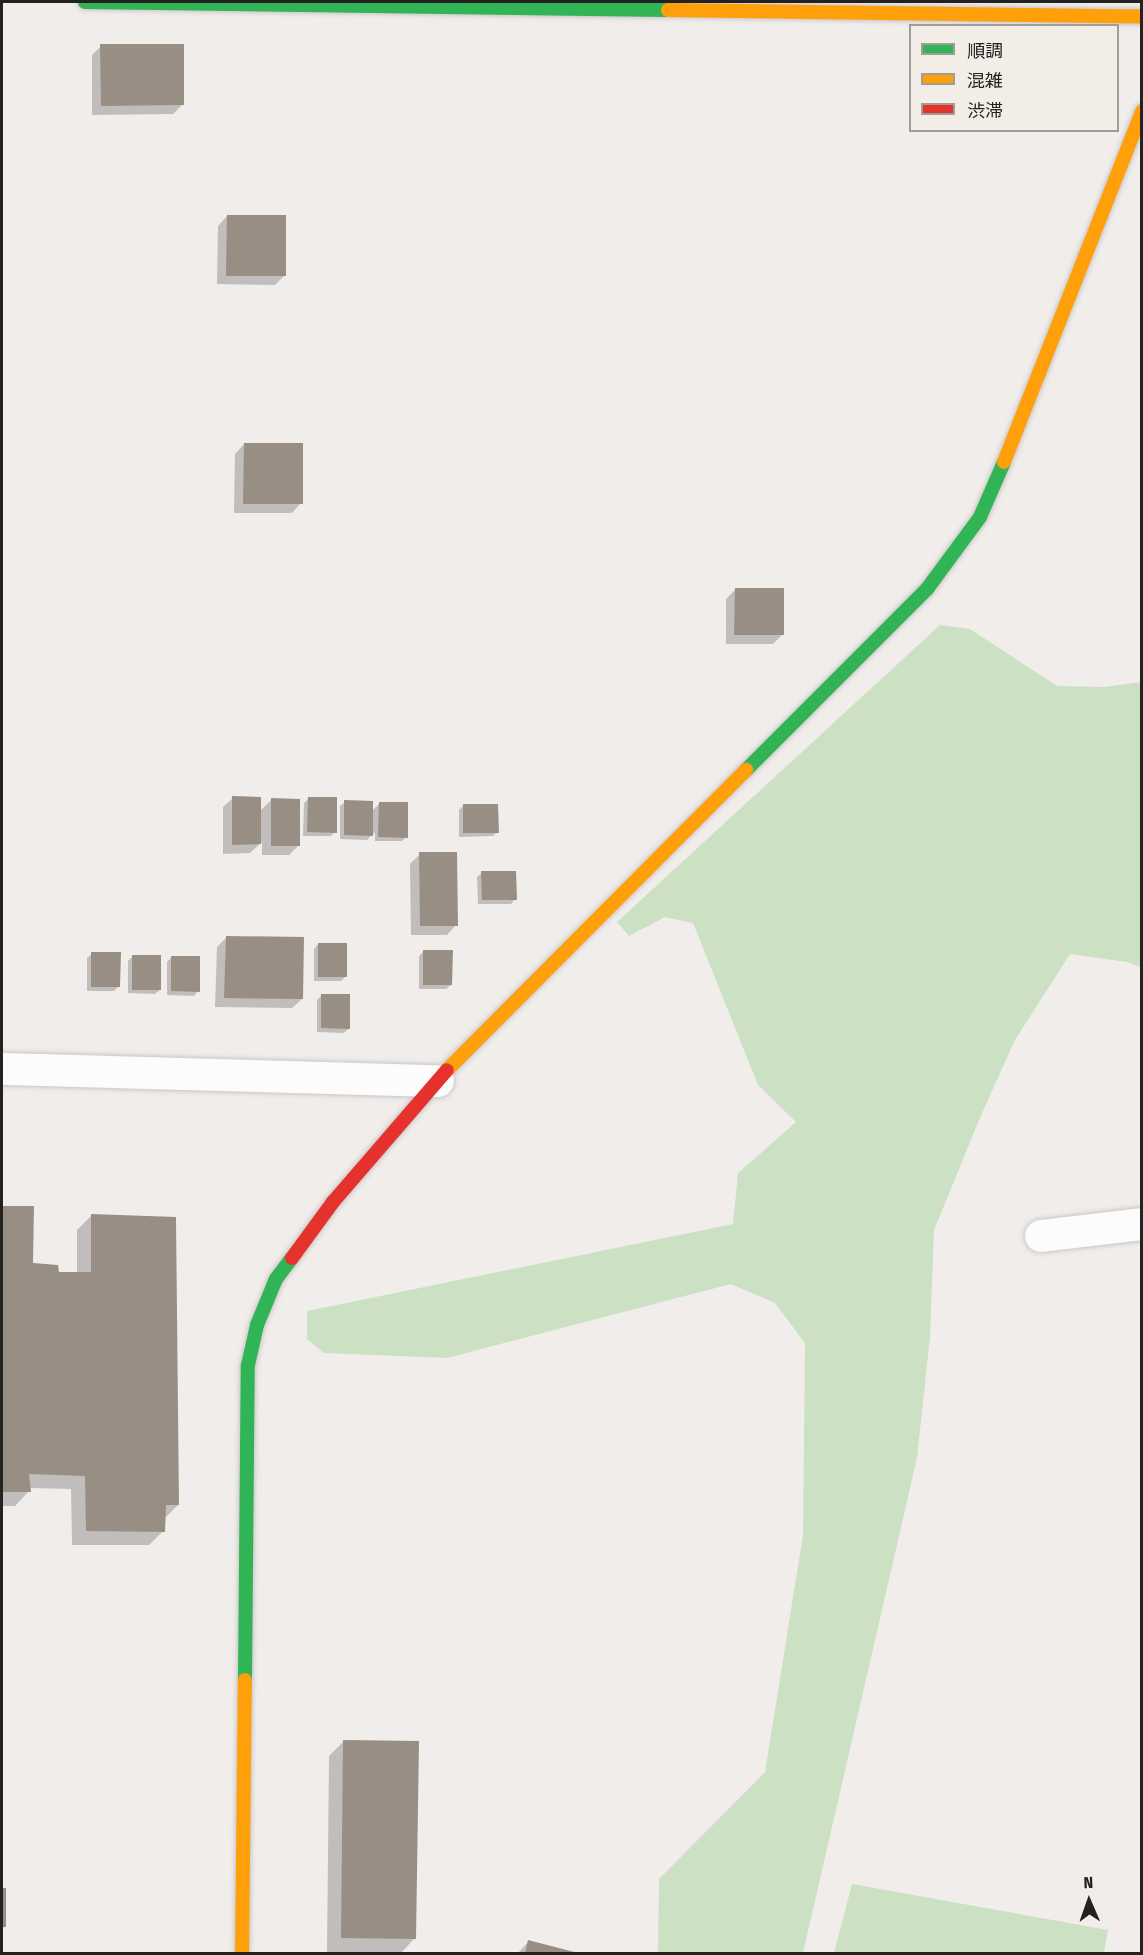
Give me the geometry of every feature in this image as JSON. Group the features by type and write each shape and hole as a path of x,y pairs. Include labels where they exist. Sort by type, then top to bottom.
{"street":[{"path":"85,2 1142,17"},
{"path":"242,1953 248,1365 257,1324 282,1271 333,1202 438,1081 927,589 980,517 1022,420 1142,111"},
{"path":"2,1069 438,1081"},
{"path":"1041,1236 1142,1224"}],"green space":[{"path":"940,625 970,629 1057,686 1105,687 1141,682 1141,967 1127,962 1070,954 1015,1040 934,1230 930,1337 917,1458 803,1953 658,1953 659,1879 765,1772 803,1535 805,1343 775,1303 731,1284 447,1358 324,1353 307,1339 307,1311 733,1224 738,1173 796,1122 758,1085 693,923 665,917 629,936 617,922"},
{"path":"852,1884 1108,1930 1104,1953 834,1953"}],"building":[{"path":"100,44 184,44 184,105 101,106"},
{"path":"227,215 286,215 286,276 226,276"},
{"path":"244,443 303,443 303,504 243,504"},
{"path":"735,588 784,588 784,635 734,635"},
{"path":"232,796 261,797 261,844 232,845"},
{"path":"308,797 337,797 337,833 307,832"},
{"path":"271,798 300,799 300,846 271,846"},
{"path":"344,800 373,801 373,836 344,835"},
{"path":"379,802 408,802 408,838 378,837"},
{"path":"463,804 498,804 499,833 463,833"},
{"path":"419,852 457,852 458,926 420,926"},
{"path":"481,871 516,871 517,900 482,900"},
{"path":"226,936 304,937 303,999 224,998"},
{"path":"318,943 347,943 347,977 318,977"},
{"path":"423,950 453,950 452,985 423,985"},
{"path":"91,952 121,952 120,987 91,987"},
{"path":"132,955 161,955 161,990 132,990"},
{"path":"171,956 200,956 200,992 171,991"},
{"path":"321,994 350,994 350,1029 321,1028"},
{"path":"2,1206 34,1206 33,1263 58,1265 59,1272 91,1272 91,1214 176,1217 179,1505 166,1505 165,1532 86,1531 85,1476 29,1474 31,1492 2,1492"},
{"path":"343,1740 419,1741 416,1939 341,1938"},
{"path":"2,1888 6,1888 6,1927 2,1927"},
{"path":"528,1940 578,1953 578,1954 525,1954"}],"traffic: fast":[{"path":"85,2 668,10"},
{"path":"746,770 927,589 980,517 1004,462"},
{"path":"245,1680 248,1365 257,1325 276,1279 292,1258"}],"traffic: slow":[{"path":"668,10 1142,17"},
{"path":"1004,462 1142,111"},
{"path":"447,1070 746,770"},
{"path":"242,1954 245,1680"}],"traffic: jam":[{"path":"292,1258 333,1202 447,1070"}]}
